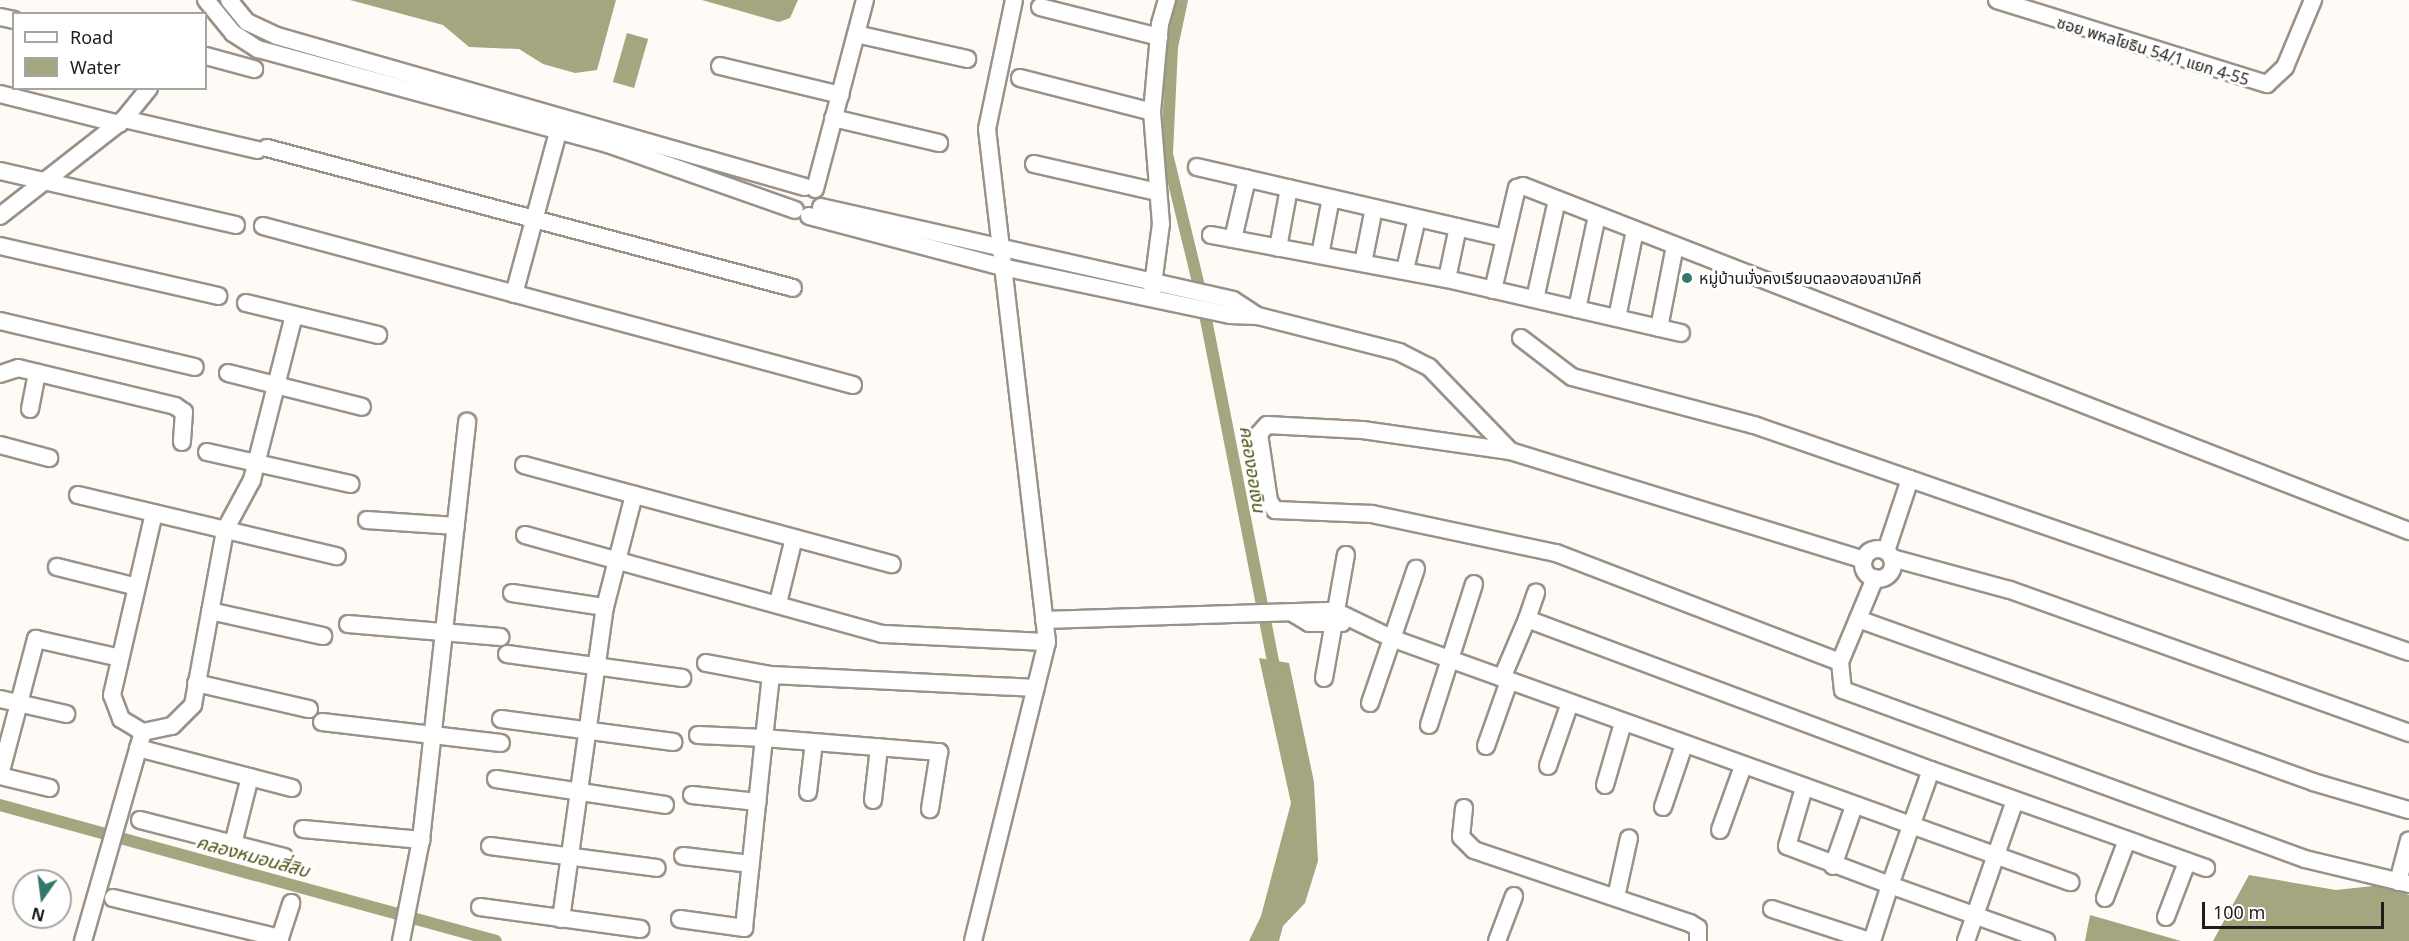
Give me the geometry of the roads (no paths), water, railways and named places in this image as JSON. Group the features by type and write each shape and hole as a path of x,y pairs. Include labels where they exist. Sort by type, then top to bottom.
{"street":[{"path":"229,0 261,30 562,113 810,188"},
{"path":"808,211 810,188 841,95 866,0"},
{"path":"973,941 1047,642 1002,267 987,116 1014,0"},
{"path":"1151,299 1161,224 1152,112 1159,37 1167,0"},
{"name":"ซอย พหลโยธิน 54/1 แยก 4-55","path":"1997,0 2250,82 2276,80 2313,0"},
{"path":"207,4 233,33 258,49 558,130 808,211 1002,267 1176,304 1223,306"},
{"path":"1040,7 1159,37"},
{"path":"856,34 967,59"},
{"path":"207,56 254,69"},
{"path":"720,66 841,95"},
{"path":"397,87 402,69"},
{"path":"1020,78 1152,112"},
{"path":"0,216 122,122 147,90"},
{"path":"0,94 122,122 262,149 794,288"},
{"path":"514,294 536,220 562,113"},
{"path":"833,118 939,143"},
{"path":"1034,164 1157,192"},
{"path":"1197,167 1505,238"},
{"path":"0,171 236,225"},
{"path":"1233,239 1247,179"},
{"path":"810,188 793,196 808,211 1000,248 1181,288 1223,306 1415,358 1510,451"},
{"path":"1278,248 1289,188"},
{"path":"1493,290 1517,188 1557,200 2409,531"},
{"path":"1320,255 1332,198"},
{"path":"1535,299 1557,200"},
{"path":"1364,263 1374,208"},
{"path":"1577,309 1597,216"},
{"path":"1405,270 1417,218"},
{"path":"263,226 853,385"},
{"path":"1447,279 1458,228"},
{"path":"1617,318 1635,230"},
{"path":"1211,235 1405,270 1681,333"},
{"path":"0,246 218,296"},
{"path":"1659,328 1675,246"},
{"path":"246,303 378,335"},
{"path":"154,513 112,695 121,719 143,732 172,726 193,705 225,530 257,463 294,315"},
{"path":"0,321 195,367"},
{"path":"1521,338 1572,377 1743,422 2409,652"},
{"path":"0,374 13,368 175,406 184,412 182,442"},
{"path":"30,409 37,373"},
{"path":"228,373 362,407"},
{"path":"403,936 412,898 421,840 467,422"},
{"path":"1840,662 1556,553 1372,514 1275,510 1269,501 1259,434 1266,425 1362,430 1510,451 1864,560 1875,578"},
{"path":"0,445 50,458"},
{"path":"207,452 350,484"},
{"path":"524,465 892,564"},
{"path":"1875,578 1888,575 1889,554 1910,479"},
{"path":"78,495 338,556"},
{"path":"561,919 605,607 634,495"},
{"path":"367,520 456,526"},
{"path":"525,535 778,603 883,634 1047,642"},
{"path":"778,603 794,538"},
{"path":"1864,560 1873,550 2010,590 2409,733"},
{"path":"1323,678 1338,619 1346,555"},
{"path":"57,567 137,587"},
{"path":"1370,703 1416,569"},
{"path":"1875,578 1840,662 1843,690 1942,730 2305,859 2403,883 2409,840"},
{"path":"1429,725 1474,584"},
{"path":"512,592 605,607"},
{"path":"1486,746 1505,680 1536,593"},
{"path":"210,611 324,636"},
{"path":"1044,620 1294,614 1309,623 1338,619 2070,882"},
{"path":"1527,619 1931,770 2206,868"},
{"path":"1858,619 2313,782 2409,810"},
{"path":"348,624 500,637"},
{"path":"50,788 0,775 36,639 120,658"},
{"path":"507,654 682,678"},
{"path":"706,663 771,675 1036,688"},
{"path":"680,919 744,928 771,675"},
{"path":"196,683 309,709"},
{"path":"0,699 66,714"},
{"path":"1548,766 1570,703"},
{"path":"501,719 673,742"},
{"path":"322,722 501,743"},
{"path":"1605,785 1623,723"},
{"path":"83,941 143,732"},
{"path":"698,735 939,752 930,809"},
{"path":"808,792 814,742"},
{"path":"1663,807 1684,744"},
{"path":"873,800 879,747"},
{"path":"138,748 292,788"},
{"path":"1720,830 1743,766"},
{"path":"1772,909 1871,941 1931,770"},
{"path":"233,844 250,777"},
{"path":"496,779 665,805"},
{"path":"1804,788 1787,846 1833,866 2046,941"},
{"path":"692,795 758,802"},
{"path":"1966,941 2015,800"},
{"path":"1833,866 1854,806"},
{"path":"1464,808 1461,837 1474,850 1690,923 1698,928 1698,941"},
{"path":"140,820 284,857"},
{"path":"303,829 421,840"},
{"path":"1616,897 1629,838"},
{"path":"2105,898 2127,840"},
{"path":"490,846 657,868"},
{"path":"683,856 751,864"},
{"path":"2166,917 2187,862"},
{"path":"1497,941 1514,896"},
{"path":"113,898 279,939 291,903"},
{"path":"480,907 641,929"}],"water":[{"path":"350,0 616,0 597,70 575,73 543,64 519,49 469,47 443,25"},
{"path":"702,0 798,0 790,18 779,22"},
{"path":"627,33 648,39 634,88 613,82"},
{"path":"1259,658 1289,663 1314,782 1318,861 1305,903 1283,926 1279,941 1249,941 1261,916 1291,803"},
{"path":"2249,875 2336,890 2382,885 2409,895 2409,941 2213,941"},
{"path":"2090,915 2181,941 2085,941"}],"waterway":[{"name":"คลองออเงิน","path":"1182,0 1172,47 1167,154 1202,299 1276,676"},
{"name":"คลองหมอนสี่สิบ","path":"0,805 496,941"}],"place":[{"name":"หมู่บ้านมั่งคงเรียบตลองสองสามัคคี","path":"1687,278"}]}
